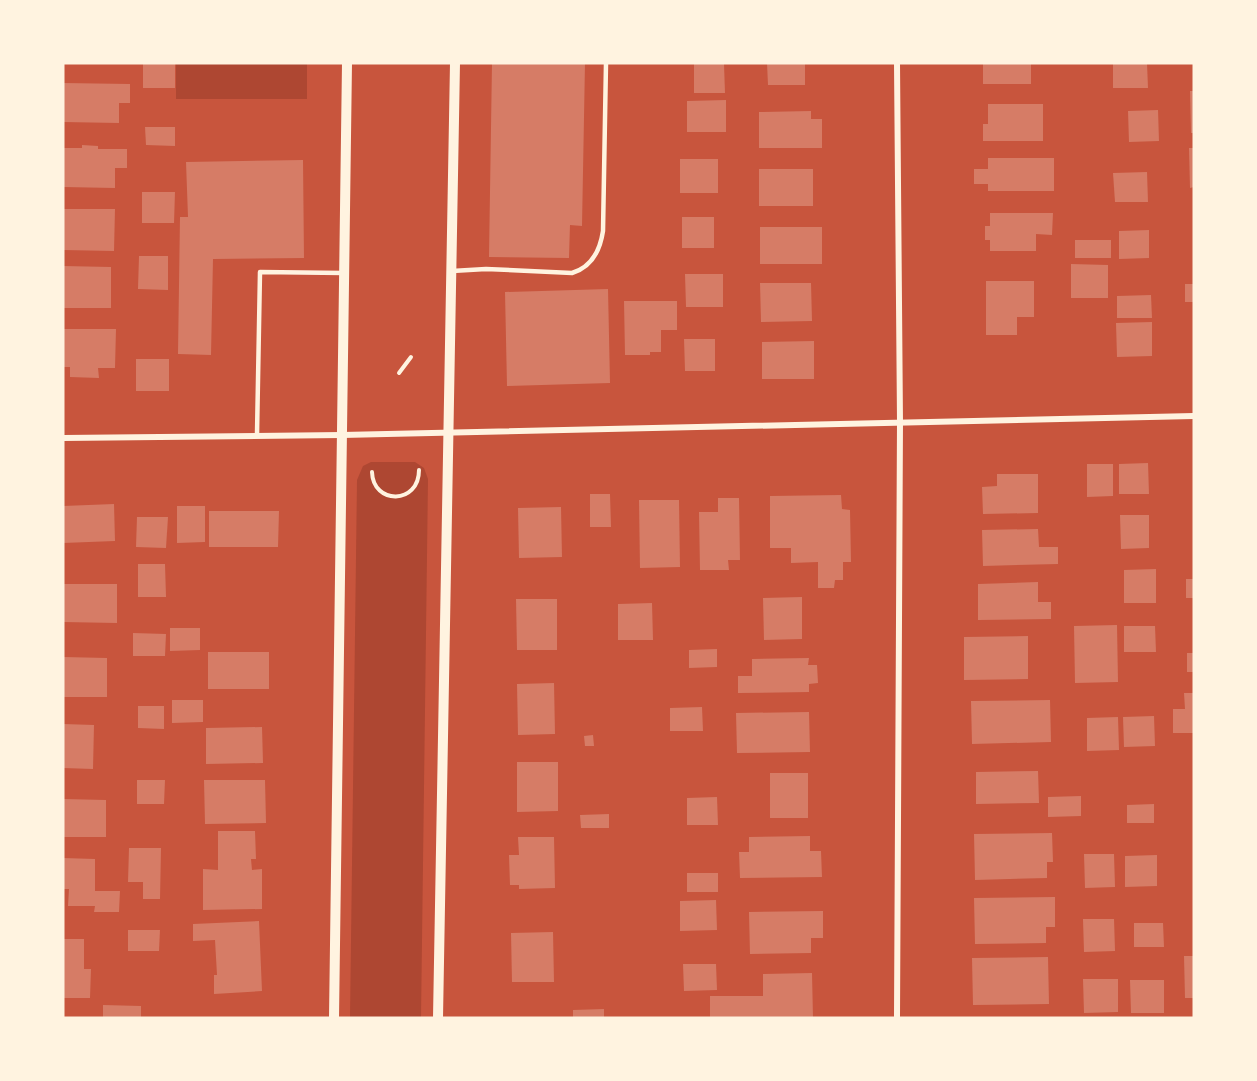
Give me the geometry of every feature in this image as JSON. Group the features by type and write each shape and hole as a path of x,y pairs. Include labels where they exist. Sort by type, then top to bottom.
{"street":[{"path":"334,1018 347,63"},
{"path":"438,1018 455,63"},
{"path":"897,63 900,422 897,1018"},
{"path":"63,438 257,434 342,435 1194,416"}],"lane":[{"path":"452,271 486,269 572,273 581,270 595,256 601,245 603,231 606,63"},
{"path":"257,434 260,272 344,273"}],"path":[{"path":"399,373 411,357"},
{"path":"372,472 372,480 382,492 390,496 401,496 409,493 416,486 419,470"}],"shaded area":[{"path":"176,63 307,63 307,99 176,99"},
{"path":"371,462 415,462 424,468 428,479 421,1018 350,1018 357,480 363,466"}],"building":[{"path":"143,63 175,63 175,88 143,88"},
{"path":"492,63 585,63 582,226 570,225 569,258 489,257"},
{"path":"767,63 805,63 805,85 768,85"},
{"path":"983,63 1031,63 1031,84 983,84"},
{"path":"1113,63 1147,63 1148,88 1113,88"},
{"path":"694,64 724,64 725,93 694,93"},
{"path":"63,83 130,84 130,103 119,103 119,123 63,122"},
{"path":"1190,91 1194,91 1194,133 1191,133"},
{"path":"726,100 726,132 687,132 687,101"},
{"path":"988,104 1043,104 1043,141 983,141 983,124 988,124"},
{"path":"1158,110 1159,141 1129,142 1128,111"},
{"path":"811,111 811,119 822,119 822,148 759,148 759,112"},
{"path":"145,127 175,127 175,146 146,145"},
{"path":"82,145 98,146 98,149 127,149 127,168 115,168 115,188 63,187 63,148 82,148"},
{"path":"1189,148 1194,148 1194,187 1190,188"},
{"path":"988,158 1054,158 1054,191 988,191 988,184 974,184 974,169 988,169"},
{"path":"680,159 718,159 718,193 680,193"},
{"path":"303,160 304,258 213,259 211,355 178,354 180,217 188,217 186,162"},
{"path":"759,169 813,169 813,206 759,206"},
{"path":"1147,172 1148,202 1115,202 1113,173"},
{"path":"142,192 175,192 174,223 142,223"},
{"path":"63,209 115,209 114,251 63,250"},
{"path":"990,213 1053,213 1052,235 1036,234 1036,251 990,251 990,240 985,240 985,226 990,226"},
{"path":"682,217 714,217 714,248 682,248"},
{"path":"760,227 822,227 822,264 760,264"},
{"path":"1149,230 1149,258 1119,259 1119,231"},
{"path":"1075,240 1111,240 1111,258 1075,258"},
{"path":"139,256 168,256 168,290 138,289"},
{"path":"1071,264 1108,265 1108,298 1071,298"},
{"path":"63,266 111,267 111,308 63,308"},
{"path":"685,274 723,274 723,307 686,307"},
{"path":"986,281 1034,281 1034,317 1017,317 1017,335 986,335"},
{"path":"760,283 811,283 812,321 761,322"},
{"path":"1185,284 1194,284 1194,302 1185,302"},
{"path":"608,289 610,383 507,386 505,292"},
{"path":"1151,295 1152,318 1117,318 1117,296"},
{"path":"624,301 677,301 677,330 661,330 661,352 650,352 650,355 625,355"},
{"path":"1152,322 1152,356 1117,357 1116,323"},
{"path":"63,329 116,329 115,368 98,368 99,378 70,377 70,367 63,367"},
{"path":"684,339 715,339 715,371 685,371"},
{"path":"814,341 814,379 762,379 762,342"},
{"path":"136,359 169,359 169,391 136,391"},
{"path":"1148,463 1149,494 1119,494 1119,464"},
{"path":"1087,464 1113,464 1113,496 1087,497"},
{"path":"997,474 1038,474 1038,513 983,514 982,487 997,486"},
{"path":"590,494 610,494 611,527 590,527"},
{"path":"841,495 842,509 850,510 851,562 843,562 843,580 835,580 834,588 818,588 818,562 791,563 791,548 770,548 770,496"},
{"path":"718,498 739,498 740,560 728,560 729,570 700,570 699,512 718,512"},
{"path":"639,500 679,500 680,567 640,568"},
{"path":"114,504 115,541 63,543 63,506"},
{"path":"177,506 205,506 205,542 177,543"},
{"path":"561,507 562,557 519,558 518,508"},
{"path":"209,511 279,511 278,547 209,547"},
{"path":"1120,515 1149,515 1149,548 1121,549"},
{"path":"137,517 168,517 166,548 136,547"},
{"path":"1038,529 1039,547 1058,547 1058,564 983,566 982,530"},
{"path":"138,564 165,564 166,597 138,597"},
{"path":"1156,569 1156,603 1124,603 1124,570"},
{"path":"1186,579 1194,579 1194,598 1186,598"},
{"path":"1038,582 1038,602 1051,602 1051,619 978,620 978,584"},
{"path":"63,584 117,584 117,623 63,622"},
{"path":"802,597 802,639 764,640 763,598"},
{"path":"516,599 557,599 557,650 517,650"},
{"path":"652,603 653,640 618,640 618,604"},
{"path":"1117,625 1118,682 1075,683 1074,626"},
{"path":"1124,626 1155,626 1156,652 1124,652"},
{"path":"170,628 200,628 200,650 170,651"},
{"path":"133,633 166,634 165,656 133,656"},
{"path":"1028,636 1028,679 964,680 964,637"},
{"path":"717,649 717,667 689,668 689,650"},
{"path":"208,652 269,652 269,689 208,689"},
{"path":"1187,653 1194,653 1194,672 1187,672"},
{"path":"63,657 107,658 107,697 63,697"},
{"path":"809,658 808,665 817,665 818,683 809,684 809,692 738,693 738,676 752,676 752,659"},
{"path":"554,683 555,734 518,735 517,684"},
{"path":"1184,693 1194,693 1194,733 1173,733 1173,709 1185,709"},
{"path":"172,700 203,700 203,722 172,723"},
{"path":"1050,700 1051,742 972,744 971,701"},
{"path":"138,706 164,706 164,729 138,728"},
{"path":"702,707 703,731 670,731 670,708"},
{"path":"809,712 810,752 737,753 736,713"},
{"path":"1154,716 1155,746 1124,747 1123,717"},
{"path":"1118,717 1119,750 1087,751 1087,718"},
{"path":"63,724 94,725 93,769 63,768"},
{"path":"262,727 263,763 206,764 206,728"},
{"path":"593,735 594,746 585,746 584,736"},
{"path":"517,762 558,762 558,811 517,812"},
{"path":"1038,771 1039,803 976,804 976,772"},
{"path":"770,773 808,773 808,818 770,818"},
{"path":"137,780 165,780 164,804 137,804"},
{"path":"204,780 265,780 266,823 205,824"},
{"path":"1081,796 1081,816 1048,817 1048,797"},
{"path":"717,797 718,825 687,825 687,798"},
{"path":"63,799 106,800 106,837 63,837"},
{"path":"1154,804 1154,823 1127,823 1127,805"},
{"path":"609,814 609,828 581,828 580,815"},
{"path":"218,831 255,831 256,859 251,859 252,870 262,869 262,909 203,910 203,869 218,870"},
{"path":"1052,833 1053,862 1047,862 1047,878 975,880 974,834"},
{"path":"810,836 810,851 821,851 822,877 740,878 739,852 749,852 749,837"},
{"path":"518,837 554,837 555,888 519,889 519,885 510,885 509,855 519,855"},
{"path":"129,848 161,848 160,899 143,899 143,882 128,882"},
{"path":"1084,854 1114,854 1115,887 1085,888"},
{"path":"1157,855 1157,886 1125,887 1125,856"},
{"path":"63,858 95,859 95,891 120,891 119,912 94,912 95,906 68,906 69,889 63,889"},
{"path":"687,873 718,873 718,892 687,892"},
{"path":"1055,897 1055,927 1046,927 1046,943 975,944 974,898"},
{"path":"716,900 717,930 680,931 680,901"},
{"path":"823,911 823,938 811,938 811,953 750,954 749,912"},
{"path":"1083,919 1114,919 1115,951 1084,952"},
{"path":"259,921 262,991 214,994 214,975 217,975 215,940 193,941 193,924"},
{"path":"1134,923 1163,923 1164,947 1134,947"},
{"path":"128,930 160,930 159,951 128,951"},
{"path":"553,932 554,982 512,982 511,933"},
{"path":"63,939 84,939 84,969 91,969 90,998 63,998"},
{"path":"1184,956 1194,956 1194,998 1185,998"},
{"path":"1048,957 1049,1004 973,1005 972,958"},
{"path":"683,964 716,964 717,990 684,991"},
{"path":"812,973 813,1018 710,1018 710,996 763,996 763,974"},
{"path":"1083,979 1118,979 1118,1012 1084,1013"},
{"path":"1130,980 1164,980 1164,1013 1131,1013"},
{"path":"103,1005 141,1006 141,1018 103,1018"},
{"path":"604,1009 604,1018 573,1018 573,1010"}]}
